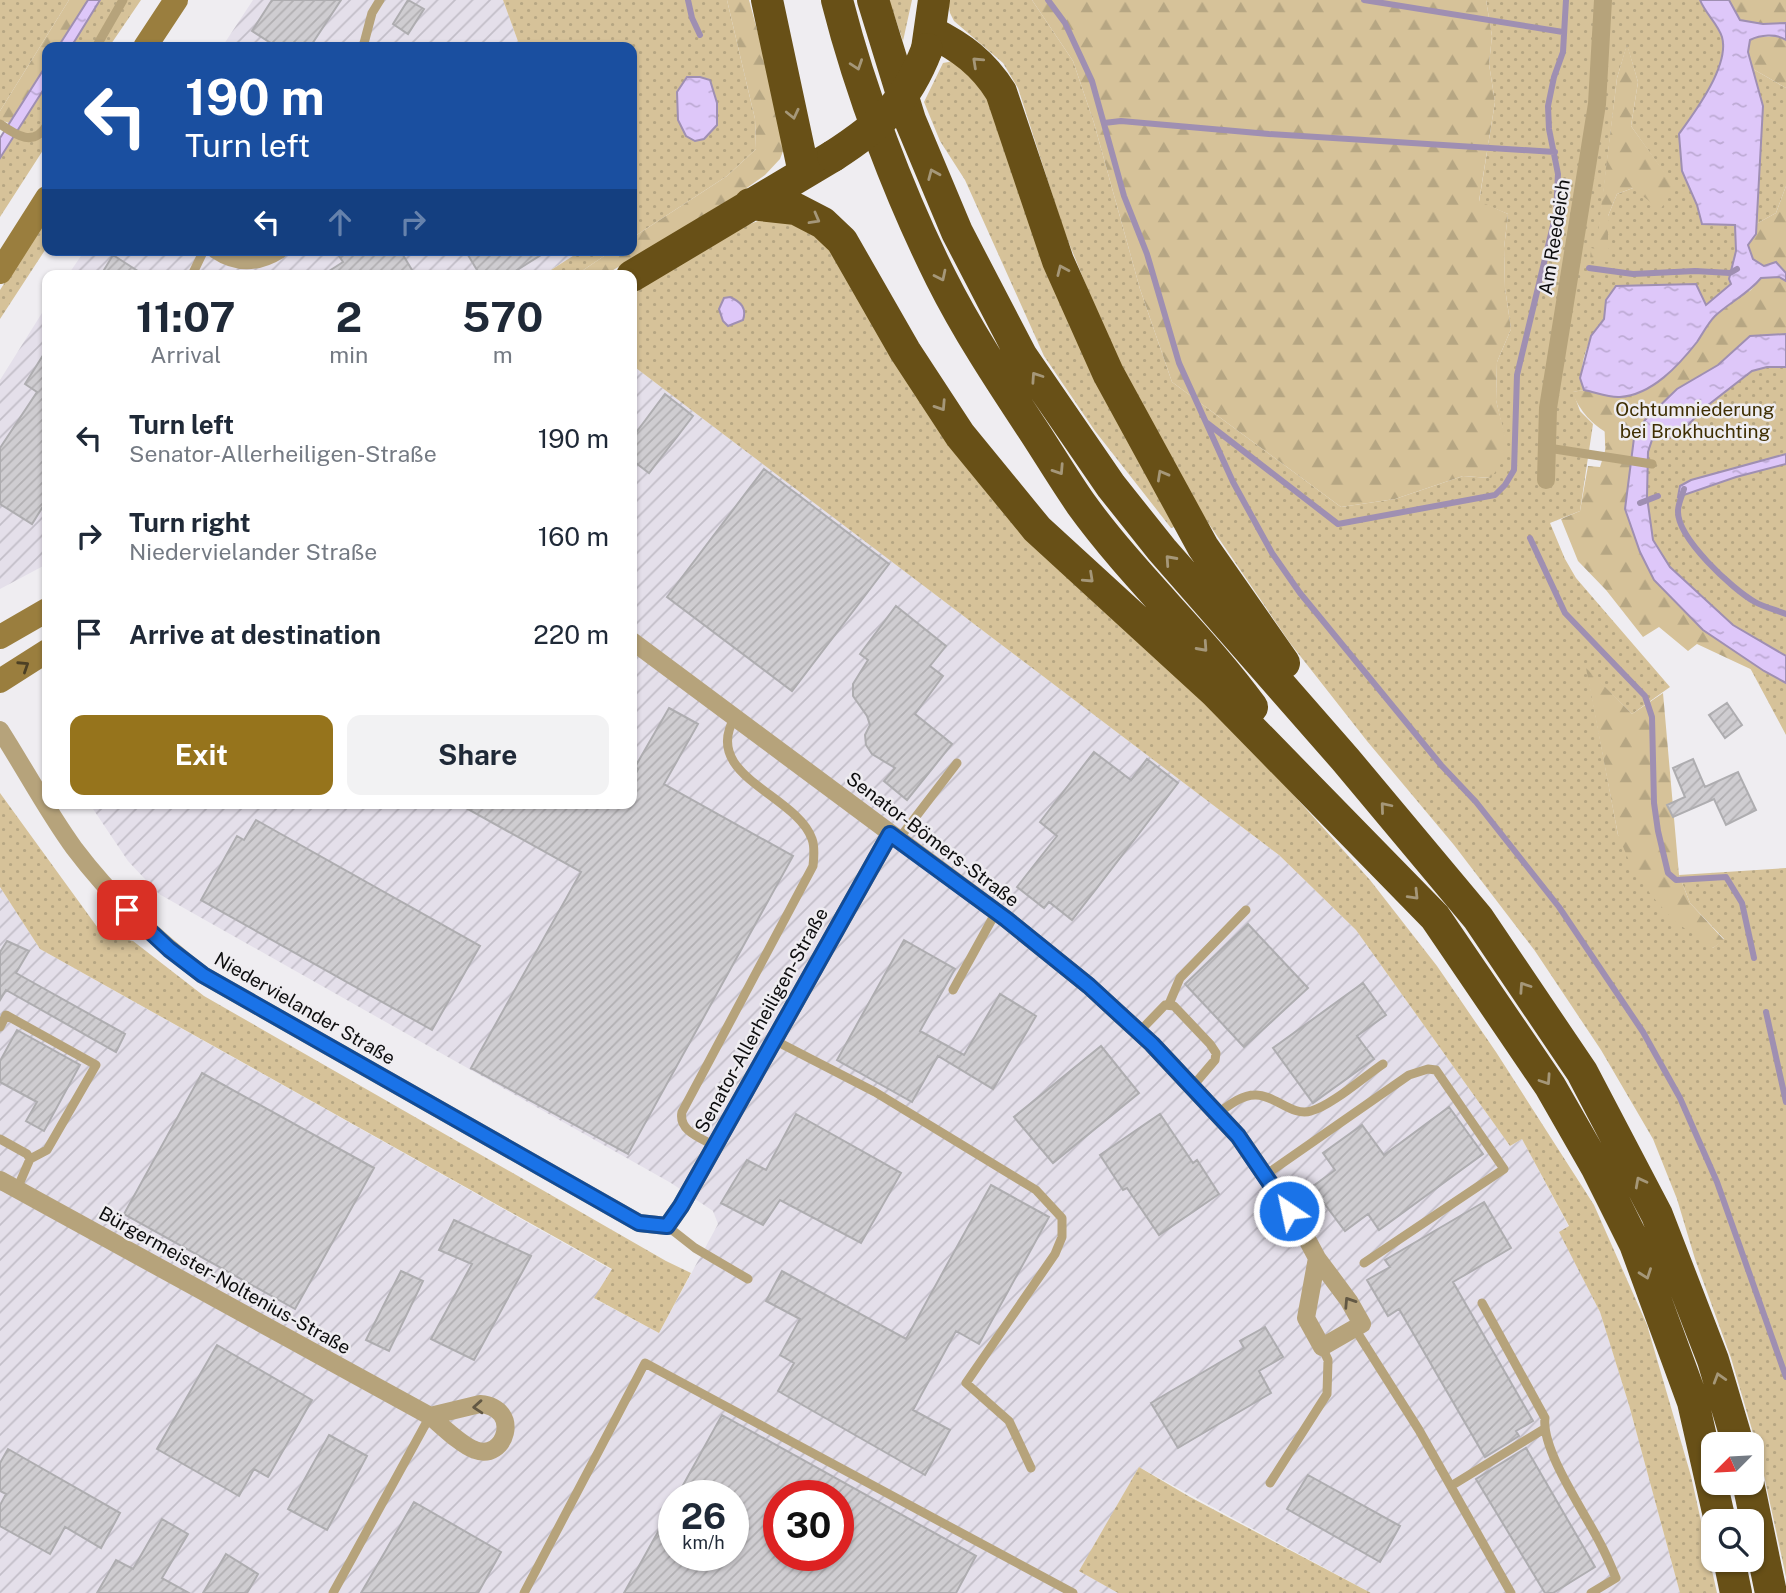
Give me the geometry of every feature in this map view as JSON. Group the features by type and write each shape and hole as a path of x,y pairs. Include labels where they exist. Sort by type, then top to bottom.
{"highway":[{"path":"767,0 804,173"},
{"path":"837,0 888,156 911,211 941,279 991,366 1082,505 1161,600 1231,678 1315,793"},
{"path":"873,0 910,120 957,232 1021,355 1111,486 1161,550 1345,758 1478,918 1582,1072 1657,1215 1713,1360 1734,1432"},
{"path":"637,273 833,156 864,135 900,102 916,77 929,41 934,0"},
{"path":"929,41 976,58 1001,92 1058,261 1108,373 1203,547 1277,652 1345,758"},
{"path":"750,204 796,209 824,223 842,241 905,351 960,435 1037,529 1216,693 1435,917 1550,1086 1597,1168 1635,1244 1693,1402 1717,1509"},
{"path":"1751,1495 1771,1593"},
{"path":"1732,1572 1736,1593"}],"street":[{"path":"148,42 176,0"},
{"name":"Am Reedeich","path":"1546,481 1548,408 1597,104 1603,0"},
{"path":"0,272 42,206"},
{"path":"225,256 249,262 264,256"},
{"path":"0,637 42,613"},
{"name":"Senator-Bömers-Straße","path":"637,645 996,912 1089,986 1139,1032 1238,1136 1301,1228 1317,1258 1349,1301 1362,1324 1355,1329"},
{"path":"0,681 42,654"},
{"name":"Niedervielander Straße","path":"0,730 42,798"},
{"name":"Niedervielander Straße","path":"49,809 72,846 104,886 169,949 203,975 639,1223 667,1226"},
{"name":"Senator-Allerheiligen-Straße","path":"667,1226 894,837"},
{"name":"Bürgermeister-Noltenius-Straße","path":"0,1180 430,1416"},
{"path":"1317,1258 1306,1318 1322,1347 1355,1329"}],"lane":[{"path":"99,42 123,0"},
{"path":"364,42 372,13 380,0"},
{"path":"1,125 20,137 31,139 42,133"},
{"path":"1548,448 1652,464"},
{"path":"715,1146 685,1128 681,1119 682,1112 813,866 814,859 812,838 801,822 751,781 735,763 727,741 728,730 735,717"},
{"path":"894,837 957,763"},
{"path":"1139,1032 1169,1004 1180,978 1246,910"},
{"path":"953,990 996,912"},
{"path":"1169,1004 1210,1044 1216,1054 1215,1060 1192,1087"},
{"path":"0,1027 6,1015 96,1065 47,1150 30,1158 17,1189"},
{"path":"774,1040 875,1092 1036,1189 1062,1217 1062,1237 1055,1254 966,1383 1009,1421 1031,1468"},
{"path":"1217,1114 1236,1101 1256,1095 1267,1097 1298,1112 1309,1112 1321,1107 1383,1064"},
{"path":"1264,1175 1409,1075 1427,1069 1436,1070 1504,1169 1364,1263"},
{"path":"0,1139 30,1158"},
{"path":"667,1226 695,1248 748,1279"},
{"path":"1482,1303 1545,1418 1544,1429 1556,1462 1616,1578 1591,1593"},
{"path":"1355,1329 1451,1486 1511,1593"},
{"path":"1270,1483 1327,1394 1328,1360 1322,1347"},
{"path":"524,1593 645,1363 1073,1593"},
{"path":"333,1593 430,1416"},
{"path":"1451,1486 1544,1429"}],"shaded area":[{"path":"253,0 503,0 518,42 225,42"},
{"path":"81,256 573,256 551,270 71,270"},
{"path":"42,313 42,567 0,589 0,380"},
{"path":"637,369 1279,855 1356,930 1510,1146 1522,1139 1569,1227 1560,1233 1600,1312 1629,1405 1680,1593 1371,1593 1139,1467 1080,1571 1118,1593 0,1593 0,887 40,949 612,1270 595,1299 659,1333 718,1224 713,1211 671,1183 159,894 128,861 93,809 637,809"}],"green space":[{"path":"0,0 69,0 42,42 0,111"},
{"path":"69,0 88,0 61,42 43,42"},
{"path":"100,0 141,0 112,42 74,42"},
{"path":"503,0 727,0 755,119 756,149 727,176 637,235 637,42 518,42"},
{"path":"727,0 749,0 785,133 785,146 780,159 765,175 637,256 637,235 727,176 756,149 755,119"},
{"path":"889,0 912,0 903,41"},
{"name":"Ochtumniederung bei Brokhuchting","path":"948,0 1032,0 1073,61 1094,123 1140,289 1172,382 1341,507 1395,499 1463,476 1490,478 1508,452 1496,400 1497,362 1511,329 1505,288 1504,248 1508,214 1479,202 1495,102 1489,64 1492,36 1486,0 1700,0 1720,32 1723,48 1716,74 1702,101 1679,134 1682,171 1702,224 1735,224 1736,251 1773,367 1786,367 1786,735 1749,666 1608,530 1601,323 1591,338 1585,355 1582,373 1584,390 1573,392 1580,411 1593,424 1580,511 1550,523 1576,578 1670,687 1632,714 1587,670 1618,835 1713,948 1724,939 1690,903 1679,875 1786,868 1786,1577 1764,1475 1764,1432 1753,1432 1731,1358 1695,1259 1677,1199 1653,1139 1601,1050 1535,951 1454,845 1290,643 1194,502 1114,354 1064,231 1018,88 1003,63 954,21","holes":["1627,45 1638,82 1631,126 1674,187 1633,188 1617,194 1599,230 1617,78"]},
{"path":"1032,0 1486,0 1492,36 1489,64 1495,102 1479,201 1508,214 1504,248 1505,288 1511,329 1497,362 1496,400 1509,452 1491,478 1463,476 1395,499 1341,507 1172,382 1140,289 1094,123 1073,61"},
{"path":"1729,0 1786,0 1786,23 1763,24 1740,20"},
{"path":"1780,36 1786,40 1786,88 1753,69 1748,52 1750,40"},
{"path":"42,43 42,72 9,123 0,120 0,111"},
{"path":"1627,44 1638,82 1631,126 1675,187 1660,210 1633,188 1617,194 1608,216 1608,262 1590,260 1591,248 1596,249 1617,78"},
{"path":"959,60 981,80 1177,526 1171,528 1095,431 1044,356 965,180 940,141 924,102 943,63"},
{"path":"1753,69 1786,88 1786,186 1776,213 1756,224 1763,106"},
{"path":"42,92 42,152 0,217 0,158"},
{"path":"1786,186 1786,273 1776,262 1764,266 1753,259 1748,245 1756,234 1756,224 1776,213"},
{"path":"763,219 790,219 806,226 820,237 846,270 885,340 1370,880 1437,966 1594,1205 1647,1325 1691,1476 1701,1521 1701,1572 1712,1572 1717,1593 1680,1593 1629,1405 1600,1312 1559,1232 1569,1226 1522,1139 1510,1146 1356,930 1279,855 637,369 637,291 727,233"},
{"path":"42,225 42,255 0,319 0,290"},
{"path":"573,256 604,256 583,270 551,270"},
{"path":"604,256 636,256 613,270 583,270"},
{"path":"1779,277 1786,281 1786,334 1750,336 1718,365 1677,389 1634,438 1625,508 1703,630 1764,671 1761,674 1697,644 1688,651 1659,627 1643,637 1606,590 1578,561 1561,519 1580,511 1588,466 1600,467 1610,435 1587,417 1572,392 1584,390 1619,398 1696,343 1714,317 1751,290 1761,278"},
{"path":"1586,668 1632,714 1663,693 1679,875 1690,903 1724,940 1713,948 1674,921 1651,895 1630,863 1618,835"},
{"path":"0,793 103,935 133,941 204,996 691,1273 659,1333 594,1298 612,1269 40,949 0,887"},
{"path":"1139,1467 1371,1593 1118,1593 1079,1571"}],"water":[{"path":"88,0 100,0 74,42 61,42"},
{"path":"1700,0 1729,0 1740,20 1763,24 1786,23 1786,40 1778,36 1768,36 1750,40 1748,52 1763,106 1756,234 1748,245 1753,259 1764,266 1776,262 1786,273 1786,281 1779,277 1761,278 1715,316 1673,369 1643,391 1616,397 1584,390 1580,378 1591,336 1604,319 1606,300 1616,286 1696,284 1706,305 1731,284 1729,279 1736,251 1735,225 1702,224 1682,171 1679,134 1710,88 1721,61 1723,48 1720,32"},
{"path":"42,72 42,92 0,158 0,138"},
{"path":"687,77 710,80 717,103 717,125 704,139 695,141 686,136 678,120 677,92"},
{"path":"730,297 742,306 744,316 743,320 728,326 719,309 724,298"},
{"path":"1786,334 1786,367 1767,367 1752,371 1703,409 1678,436 1652,440 1648,452 1647,497 1653,540 1670,567 1733,625 1786,656 1786,683 1703,630 1654,580 1640,552 1625,509 1634,438 1645,420 1677,389 1718,365 1750,336"},
{"path":"1786,454 1786,464 1736,477 1678,497 1680,486 1691,480"}],"building":[{"path":"272,0 341,0 313,42 269,42 252,31"},
{"path":"408,0 424,9 408,34 393,24"},
{"path":"115,256 136,270 104,270"},
{"path":"339,256 404,256 412,270 331,270 343,262"},
{"path":"469,256 539,256 517,270 477,270"},
{"path":"42,357 42,508 32,524 0,504 0,448 37,392 25,384"},
{"path":"665,394 693,416 649,473 637,464 637,431"},
{"path":"764,469 889,564 792,691 667,597"},
{"path":"896,606 946,646 930,666 943,676 915,714 952,744 907,800 884,781 895,768 872,754 866,745 865,735 870,725 853,696 853,684 868,660 860,654"},
{"path":"1727,703 1742,725 1725,738 1709,715"},
{"path":"669,708 698,724 664,784 793,856 628,1154 471,1068 581,872 468,809 637,809 637,764"},
{"path":"1094,752 1131,780 1147,759 1178,783 1072,920 1049,902 1044,908 1017,887 1057,836 1040,822"},
{"path":"1693,759 1705,787 1738,772 1756,810 1726,825 1714,799 1673,817 1667,805 1685,797 1673,768"},
{"path":"256,820 480,946 432,1030 201,900 237,836 244,840"},
{"path":"1248,924 1308,988 1244,1047 1185,984"},
{"path":"904,940 955,969 920,1031 964,1055 1000,994 1036,1016 993,1089 938,1056 912,1102 837,1060"},
{"path":"7,941 29,951 16,973 125,1034 116,1052 6,990 0,1000 0,952"},
{"path":"1363,983 1386,1015 1357,1036 1374,1059 1313,1103 1273,1048"},
{"path":"17,1030 80,1065 44,1131 26,1121 37,1102 0,1082 0,1061"},
{"path":"1101,1046 1139,1093 1053,1163 1014,1117"},
{"path":"202,1073 374,1168 295,1309 124,1214"},
{"path":"1449,1107 1483,1154 1379,1230 1368,1214 1345,1231 1312,1187 1335,1170 1323,1153 1362,1125 1384,1155"},
{"path":"796,1114 901,1173 861,1243 780,1200 763,1225 721,1203 747,1160 766,1170"},
{"path":"1160,1114 1193,1163 1197,1160 1219,1194 1159,1235 1127,1188 1123,1190 1100,1155"},
{"path":"991,1185 1049,1217 979,1344 956,1331 913,1410 950,1430 925,1475 778,1391 794,1363 780,1355 800,1319 766,1301 782,1271 906,1339"},
{"path":"1484,1202 1511,1248 1453,1282 1533,1421 1516,1431 1519,1436 1485,1457 1399,1309 1388,1316 1367,1280 1390,1267 1385,1260"},
{"path":"454,1220 531,1256 474,1360 431,1339 472,1264 439,1250"},
{"path":"401,1271 423,1281 389,1351 366,1340"},
{"path":"1265,1327 1283,1357 1259,1371 1271,1393 1178,1448 1151,1403 1244,1348 1240,1341"},
{"path":"217,1345 312,1400 268,1477 254,1469 239,1496 157,1449"},
{"path":"722,1415 839,1480 763,1480 763,1571 854,1571 854,1488 976,1556 956,1593 624,1593 658,1532 658,1571 749,1571 749,1480 686,1480"},
{"path":"329,1435 367,1456 327,1530 288,1509"},
{"path":"1526,1448 1595,1567 1553,1593 1545,1593 1476,1479"},
{"path":"8,1449 120,1513 101,1548 65,1527 50,1554 0,1526 0,1505 6,1494 0,1491 0,1463"},
{"path":"1308,1475 1400,1526 1380,1562 1287,1509"},
{"path":"414,1502 501,1552 478,1593 361,1593"},
{"path":"162,1519 188,1534 162,1578 189,1593 97,1593 116,1560 133,1569"},
{"path":"226,1554 258,1574 247,1593 203,1593"}],"waterway":[{"path":"688,0 700,35"},
{"path":"1048,0 1065,23 1092,81 1124,196 1147,254 1179,363 1233,482 1272,553 1300,593 1441,765 1476,802 1559,907 1643,1032 1680,1098 1717,1182 1786,1377"},
{"path":"1364,0 1563,32"},
{"path":"1207,423 1338,524 1495,495 1505,485 1514,470 1517,375 1556,213 1558,174 1549,129 1548,106 1563,52 1566,0"},
{"path":"1104,123 1121,121 1269,134 1555,152"},
{"path":"1589,268 1633,274 1695,271 1730,273 1737,269"},
{"path":"1684,489 1678,508 1680,522 1696,548 1720,575 1745,595 1759,604 1786,614"},
{"path":"1640,503 1658,496"},
{"path":"1530,538 1565,613 1645,696 1652,717 1654,803 1668,873 1676,880 1726,877 1742,903 1754,958"},
{"path":"1766,1012 1786,1102"}],"route":[{"path":"127,910 169,949 203,975 639,1223 667,1226 681,1206 890,834 1006,919 1089,986 1152,1044 1238,1136 1289,1211"}]}
